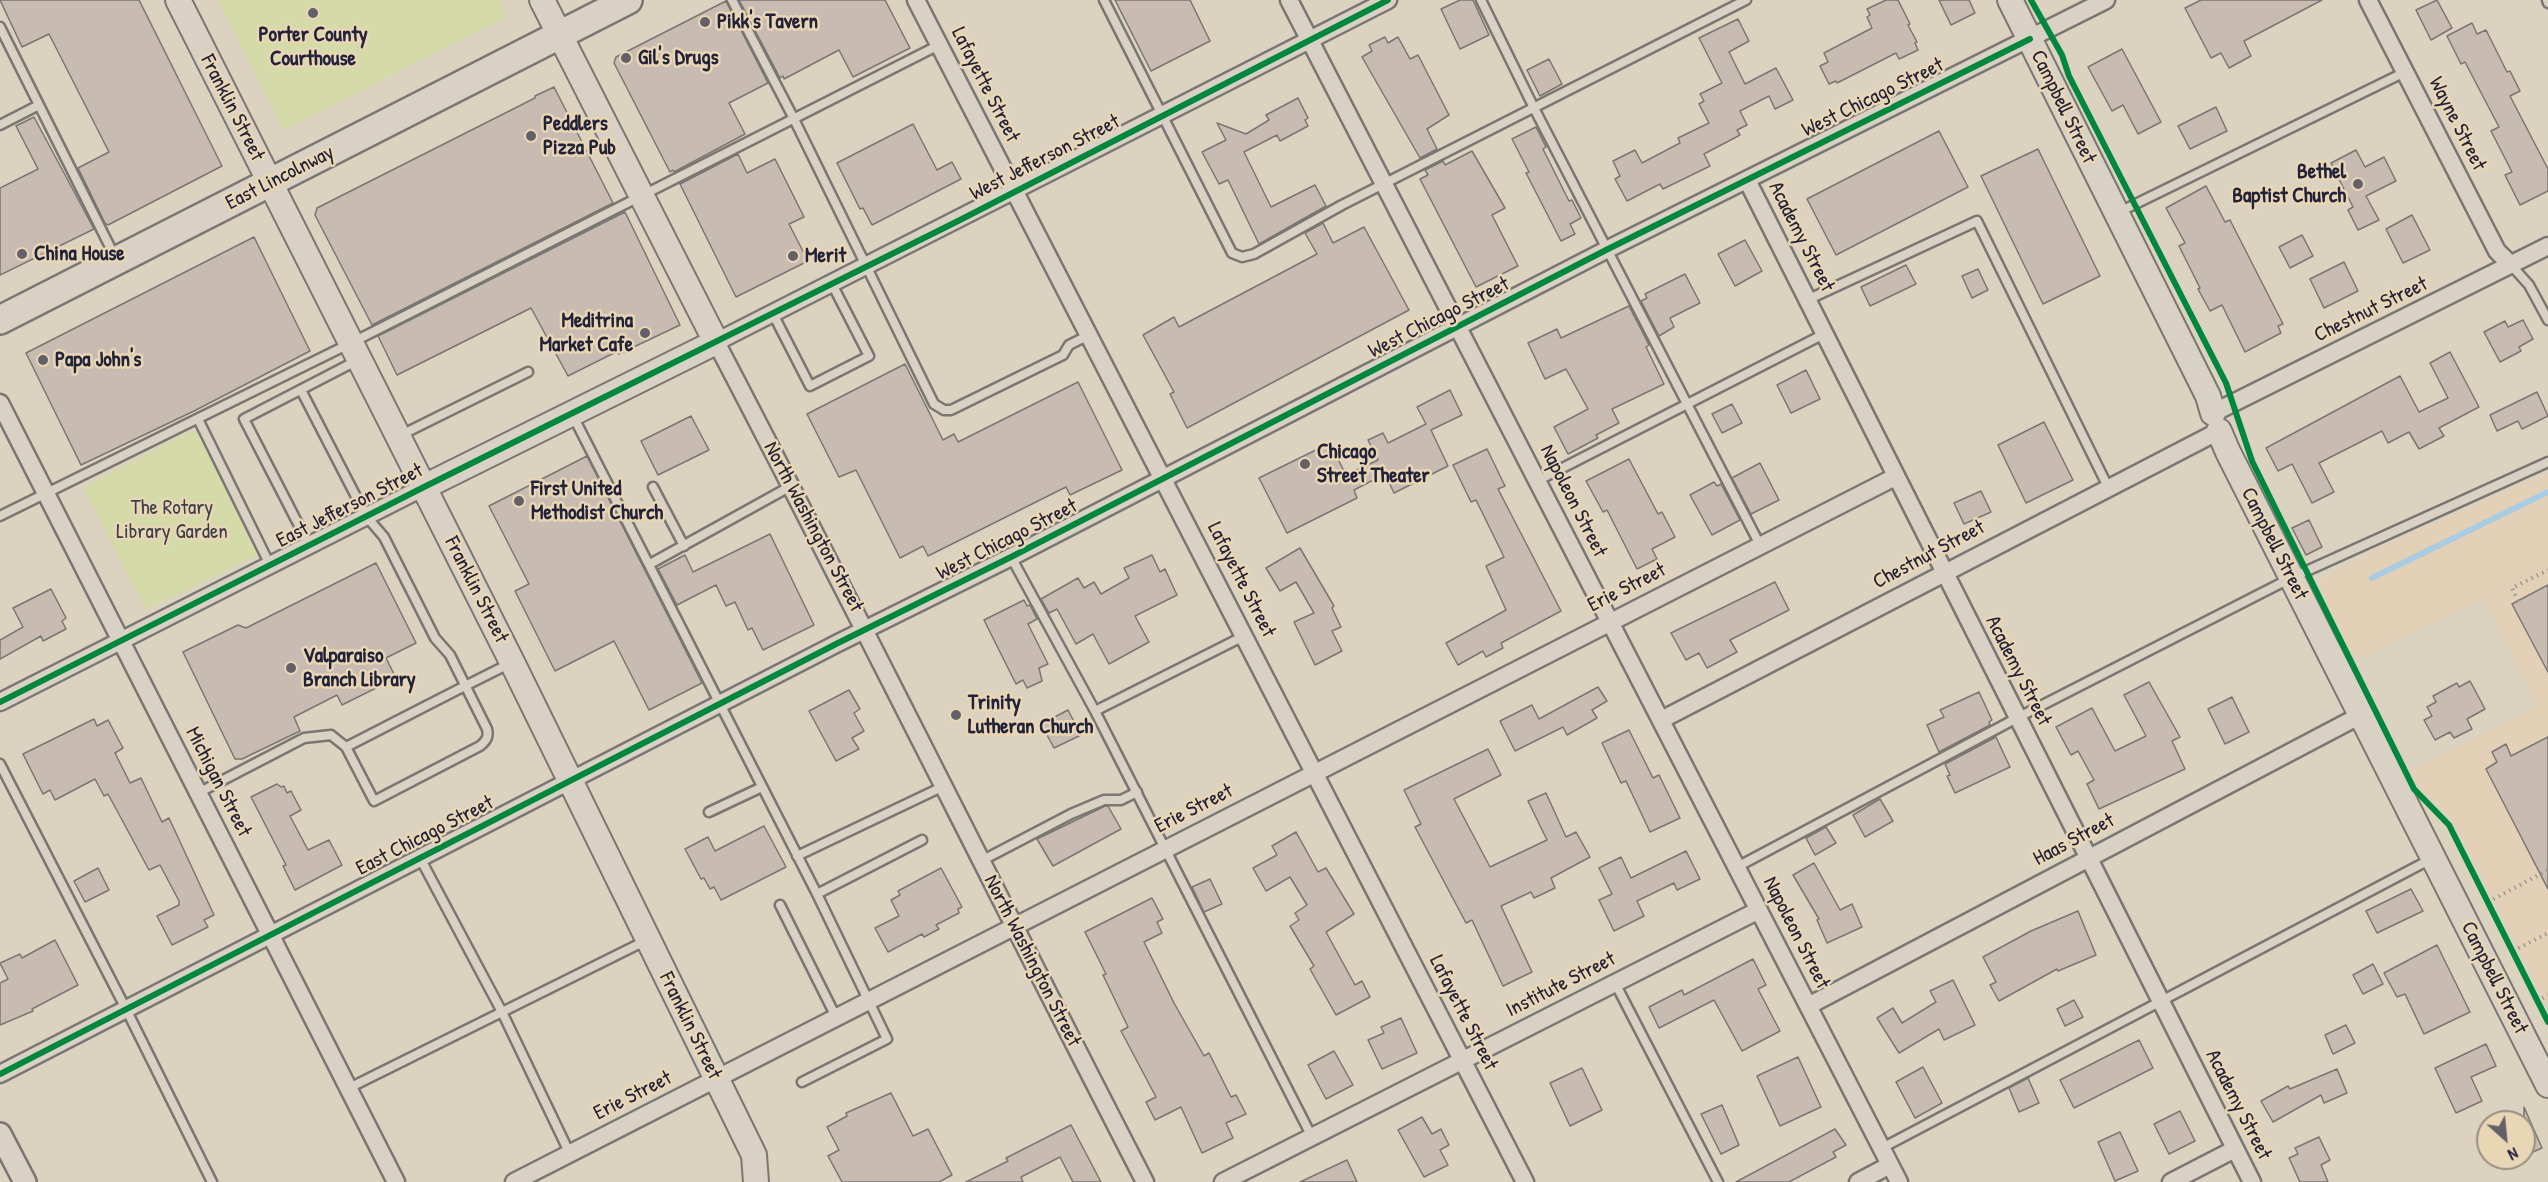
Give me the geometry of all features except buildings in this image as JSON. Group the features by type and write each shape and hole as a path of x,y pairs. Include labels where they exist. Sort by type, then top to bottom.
{"main road":[{"name":"Franklin Street","path":"178,0 512,662 754,1155"},
{"name":"North Washington Street","path":"542,0 716,342"},
{"name":"East Lincolnway","path":"0,320 628,0"},
{"name":"Campbell Street","path":"2010,0 2208,396 2216,422 2291,578 2548,1085"},
{"name":"East Jefferson Street","path":"424,487 716,342"},
{"path":"754,1155 756,1182"}],"street":[{"name":"Lafayette Street","path":"916,0 1525,1182"},
{"name":"Napoleon Street","path":"1289,0 1899,1182"},
{"name":"West Jefferson Street","path":"716,342 1015,192 1388,0"},
{"name":"West Chicago Street","path":"866,629 1011,557 1608,249 2106,0"},
{"name":"Wayne Street","path":"2368,0 2497,251 2511,265"},
{"name":"Academy Street","path":"1747,180 1943,573 2252,1182"},
{"name":"Chestnut Street","path":"1661,720 2108,487 2216,422 2548,246"},
{"name":"North Washington Street","path":"716,342 866,629 1013,927 1145,1182"},
{"name":"Michigan Street","path":"0,403 396,1182"},
{"name":"Erie Street","path":"514,1182 1895,477"},
{"name":"East Jefferson Street","path":"0,702 424,487"},
{"name":"East Chicago Street","path":"0,1074 866,629"},
{"name":"Haas Street","path":"1808,1006 2361,715"},
{"name":"Institute Street","path":"1223,1182 1759,910"},
{"path":"0,1134 25,1182"},
{"path":"2171,1182 2235,1149"},
{"name":"Franklin Street","path":"754,1155 768,1182"},
{"path":"1858,1182 1890,1165"}],"lane":[{"path":"732,0 794,117 934,404 944,410 951,410 1063,355 1069,345 1089,335"},
{"path":"1104,0 1232,253 1236,256 1254,254 1384,184 1746,0"},
{"path":"1481,0 1686,405 1760,545"},
{"path":"0,27 117,261"},
{"path":"0,516 198,419 355,351 642,195 939,45"},
{"path":"2116,214 2405,72"},
{"path":"0,125 39,105"},
{"path":"1807,300 1977,222 2108,487"},
{"path":"2511,265 2529,285 2547,315"},
{"path":"773,314 810,386 868,356 832,284"},
{"path":"1537,481 1824,334"},
{"path":"309,545 244,419 301,390 355,351"},
{"path":"398,436 528,372"},
{"path":"198,794 309,736 331,735 346,747 374,801 480,746 487,740 487,729 450,655 435,638 384,537 366,516 301,390"},
{"path":"572,414 817,894 887,1039 802,1082"},
{"path":"198,419 270,565"},
{"path":"1737,867 2017,718 2291,578 2548,462"},
{"path":"650,564 791,486"},
{"path":"653,487 684,546"},
{"path":"1011,557 1095,711 1312,1137"},
{"path":"1095,711 1245,636"},
{"path":"346,747 512,662"},
{"path":"0,765 212,1182"},
{"path":"797,856 944,786"},
{"path":"709,812 762,787"},
{"path":"981,861 1071,814 1104,800 1121,800 1137,792"},
{"path":"817,894 922,840"},
{"path":"420,858 502,1012 570,1154"},
{"path":"1882,1148 2433,858"},
{"path":"780,905 836,1017"},
{"path":"349,1088 648,940"},
{"path":"1615,983 1718,1182"}],"path":[{"path":"2518,601 2511,588 2548,570"},
{"path":"2488,902 2548,870"},
{"path":"2483,892 2492,910"},
{"path":"2513,951 2548,933"},
{"path":"2509,944 2518,961"},
{"path":"2532,991 2541,1008"},
{"path":"2537,1001 2548,995"}],"shaded area":[{"path":"2548,473 2548,1005 2455,822 2420,787 2412,770 2538,706 2484,598 2356,660 2320,586 2320,580 2378,549"}],"green space":[{"path":"218,0 498,0 506,17 284,130"},
{"name":"The Rotary Library Garden","path":"191,431 199,433 261,553 146,610 83,487"}],"waterway":[{"path":"2372,578 2548,492"}],"cycle path":[{"path":"0,702 424,487 958,221 1388,0"},
{"path":"2031,0 2062,55 2069,76 2226,383 2252,461 2414,789 2449,825 2548,1022"},
{"path":"0,1074 1608,249 2030,39"}],"place":[{"name":"Porter County Courthouse","path":"313,13"},
{"name":"Pikk's Tavern","path":"705,22"},
{"name":"Gil's Drugs","path":"626,58"},
{"name":"Peddlers Pizza Pub","path":"531,136"},
{"name":"Bethel Baptist Church","path":"2358,184"},
{"name":"China House","path":"22,254"},
{"name":"Merit","path":"793,256"},
{"name":"Meditrina Market Cafe","path":"645,333"},
{"name":"Papa John's","path":"43,360"},
{"name":"Chicago Street Theater","path":"1305,464"},
{"name":"First United Methodist Church","path":"519,501"},
{"name":"Valparaiso Branch Library","path":"291,668"},
{"name":"Trinity Lutheran Church","path":"956,715"}]}
